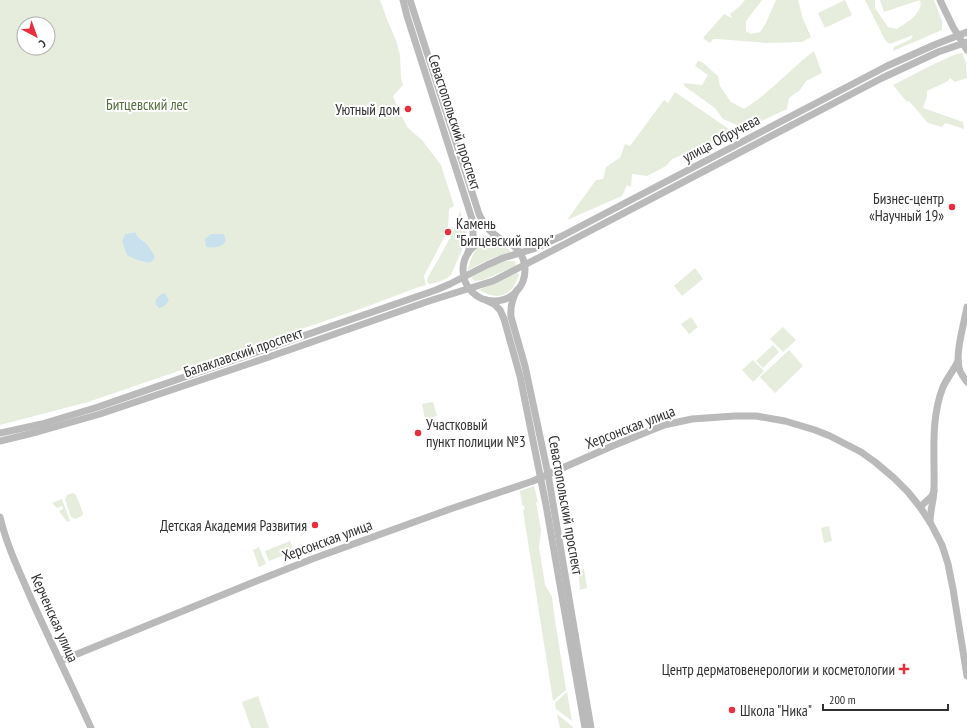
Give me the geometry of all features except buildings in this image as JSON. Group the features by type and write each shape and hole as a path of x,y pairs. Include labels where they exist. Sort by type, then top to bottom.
{"main road":[{"name":"Севастопольский проспект","path":"403,0 473,222 472,245 464,265 462,274 463,278 470,288 494,304 500,310 508,330 520,376 541,477 585,728"},
{"name":"Севастопольский проспект","path":"410,0 482,221 488,229 502,240 512,245 519,253"},
{"path":"940,0 958,35 966,45"},
{"name":"улица Обручева","path":"487,265 533,249 562,236 886,66 967,32"},
{"name":"улица Обручева","path":"493,280 525,265 882,78 938,52 966,45"},
{"path":"468,252 476,244 486,239 502,240"},
{"path":"519,253 525,265"},
{"name":"Балаклавский проспект","path":"0,433 42,424 98,407 431,292 463,278 487,265"},
{"name":"Севастопольский проспект","path":"525,265 523,280 512,302 512,317 548,474 591,728"},
{"name":"Балаклавский проспект","path":"0,441 100,414 493,280"},
{"path":"486,300 501,301 518,290"},
{"path":"967,307 958,361 959,370 967,382"},
{"path":"930,522 934,491 934,427 936,413 943,388 958,361"},
{"path":"951,375 956,373 962,375"},
{"name":"Херсонская улица","path":"60,661 312,559 453,508 519,486 635,436 672,422 718,416 756,416 785,420 830,436 852,447 888,472 920,507 930,522 942,546 948,564 967,676"},
{"path":"920,507 932,496 934,491"},
{"name":"Керченская улица","path":"0,517 9,548 91,728"}],"green space":[{"name":"Битцевский лес","path":"0,0 380,0 396,40 400,55 403,85 393,96 399,112 408,128 422,140 441,165 454,206 449,209 448,230 424,276 426,285 88,402 0,425","holes":["135,232 139,238 147,244 155,256 154,260 149,263 137,260 122,241 125,234"]},
{"path":"745,0 762,0 746,21 746,31 751,34 760,32 765,25 776,0 798,0 803,19 811,37 802,42 766,43 713,39 710,43 703,38 724,14 732,18 730,14"},
{"path":"845,0 852,15 825,28 818,13"},
{"path":"865,0 875,0 875,8 888,27 897,29 909,21 917,13 921,5 920,0 934,0 942,21 942,30 893,51 894,47 911,39 913,35 890,44 885,40"},
{"path":"880,0 920,0 884,12"},
{"path":"814,51 822,73 806,81 800,90 789,98 787,109 753,125 743,121 739,126 723,119 715,108 684,86 684,83 702,85 708,75 695,66 698,61 702,62 718,76 720,86 731,102 744,109 763,96"},
{"path":"962,53 966,63 967,78 955,82 950,78 948,81 927,91 923,108 963,122 964,129 945,123 942,127 928,123 909,101 907,102 893,85 934,64 956,54"},
{"path":"675,92 733,132 733,136 717,144 714,141 701,148 672,159 666,166 647,176 632,174 631,187 627,185 622,196 567,220 596,180 603,179 606,167 620,158 625,144 630,146 664,100 668,103"},
{"path":"460,211 467,234 464,245 451,275 441,281 429,284 427,281 428,277 454,230"},
{"path":"489,242 500,244 510,250 510,252 490,259 468,270 474,252 480,246"},
{"path":"505,261 515,261 516,264 514,267 483,280 475,281 472,279 472,277 486,269"},
{"path":"695,268 703,279 682,296 674,286"},
{"path":"517,273 519,275 516,282 504,295 492,295 479,290 498,282"},
{"path":"691,317 698,327 689,334 681,324"},
{"path":"783,327 796,340 783,352 770,339"},
{"path":"773,345 779,352 763,368 756,361"},
{"path":"789,350 803,366 775,393 760,377"},
{"path":"753,360 764,371 753,382 742,370"},
{"path":"433,402 437,416 425,419 422,404"},
{"path":"534,486 538,503 536,502 541,530 539,547 545,585 552,597 566,690 553,701 523,510 525,509 522,505 520,491"},
{"path":"73,493 76,495 83,513 82,516 75,519 71,517 65,499 67,495"},
{"path":"62,499 70,521 67,522 59,511 63,509 62,506 57,508 52,503"},
{"path":"829,526 832,541 824,543 821,528"},
{"path":"290,541 294,551 269,561 265,551"},
{"path":"259,547 266,564 259,567 253,550"},
{"path":"578,569 584,569 587,588 580,590"},
{"path":"567,692 572,721 556,709 555,703"},
{"path":"258,696 269,728 251,728 242,702"},
{"path":"557,714 573,727 573,728 560,728"}],"water":[{"path":"135,232 139,238 147,244 155,256 154,260 149,263 137,260 127,255 122,241 125,234"},
{"path":"211,234 223,234 225,238 224,243 218,247 206,247 205,239"},
{"path":"165,293 169,301 163,307 159,308 156,305 156,299"}],"place":[{"name":"Уютный дом","path":"408,109"},
{"name":"Бизнес-центр «Научный 19»","path":"952,207"},
{"name":"Камень \"Битцевский парк\"","path":"448,232"},
{"name":"Участковый пункт полиции №3","path":"418,433"},
{"name":"Детская Академия Развития","path":"315,525"},
{"name":"Центр дерматовенерологии и косметологии","path":"904,669"},
{"name":"Школа \"Ника\"","path":"732,710"}]}
